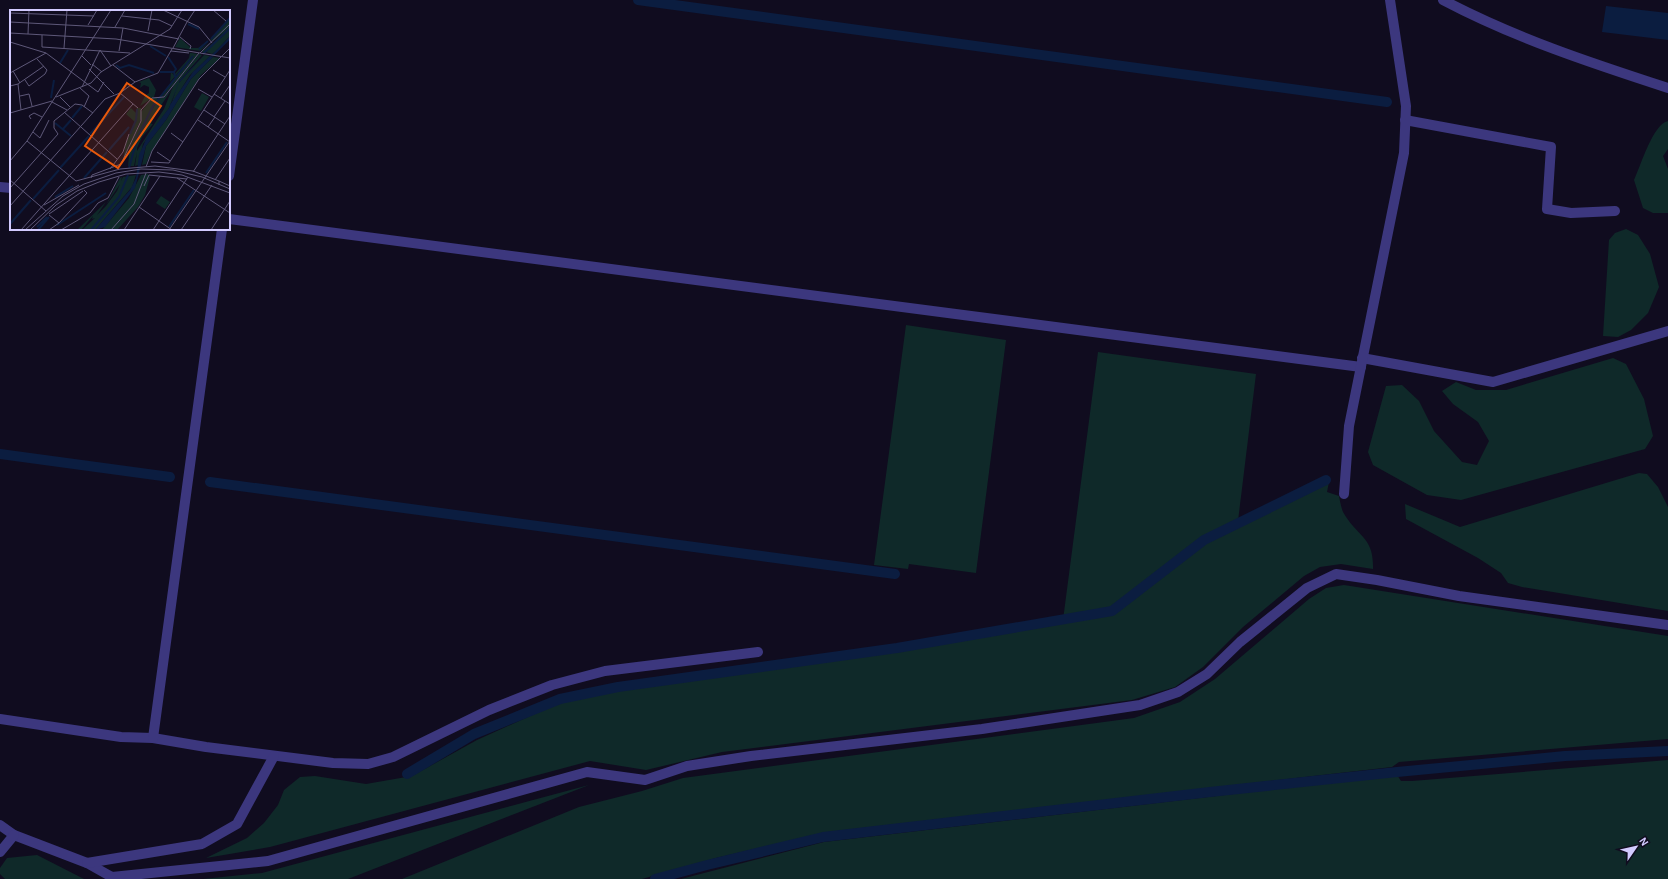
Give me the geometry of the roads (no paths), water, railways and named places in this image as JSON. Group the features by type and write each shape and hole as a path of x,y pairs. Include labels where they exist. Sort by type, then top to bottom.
{"street":[{"path":"230,169 253,0"},
{"path":"1344,494 1349,426 1404,154 1406,106 1390,0"},
{"path":"1443,0 1473,16 1537,44 1668,88"},
{"path":"1405,120 1551,147 1547,209 1571,213 1614,211"},
{"path":"0,187 10,188"},
{"path":"230,218 1361,362 1493,382 1668,331"},
{"path":"153,738 222,230"},
{"path":"0,826 14,835 86,863 112,877 268,862 587,772 645,780 687,766 751,756 982,729 1140,705 1178,692 1207,674 1240,642 1307,588 1336,574 1377,580 1459,596 1668,625"},
{"path":"0,719 121,737 153,738 274,756 333,763 368,764 393,757 489,710 552,685 606,671 758,652"},
{"path":"86,863 202,844 237,824 274,756"},
{"path":"0,852 14,835"}],"water":[{"path":"1606,6 1668,13 1668,40 1602,32"}],"waterway":[{"path":"638,0 1387,102"},
{"path":"0,454 170,477"},
{"path":"407,774 474,734 560,699 618,687 897,648 1112,611 1204,540 1326,480"},
{"path":"210,482 895,574"},
{"path":"655,879 823,837 1397,772 1565,756 1668,751"}]}
